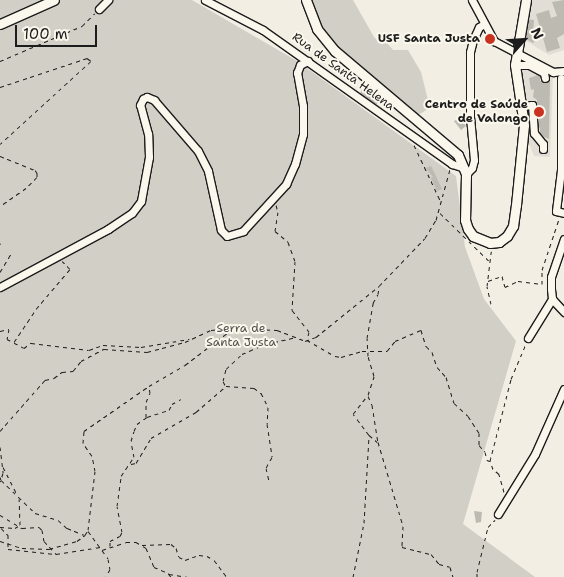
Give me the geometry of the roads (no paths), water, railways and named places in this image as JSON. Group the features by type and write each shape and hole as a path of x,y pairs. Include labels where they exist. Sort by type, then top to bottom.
{"main road":[{"path":"0,24 54,0"},
{"path":"306,0 312,20 323,38 450,146 458,155 465,171 465,220 473,236 490,243 499,242 507,236 513,226 523,137 522,106 515,65 526,0"}],"street":[{"path":"99,8 108,0"},
{"name":"Rua de Santa Helena","path":"205,0 263,30 452,164 465,171"},
{"path":"472,0 494,41 562,75 562,170 556,199 556,211 562,213"},
{"path":"465,171 472,168 474,160 470,117 470,52 473,40 484,24"},
{"path":"0,287 108,229 132,213 141,202 149,158 148,134 140,105 143,99 147,97 154,100 198,151 208,170 221,230 227,236 243,231 272,200 289,178 303,134 303,106 297,73 300,65 308,61"},
{"path":"515,65 529,65 544,73 544,78"},
{"path":"522,106 532,105 534,134 543,144 543,149"},
{"path":"528,338 552,299 552,277 564,239"},
{"path":"552,299 564,312"},
{"path":"498,514 535,454 564,389"}],"place":[{"name":"USF Santa Justa","path":"490,39"},
{"name":"Centro de Saúde de Valongo","path":"539,112"}],"park label":[{"name":"Serra de Santa Justa","path":"241,336"}]}
